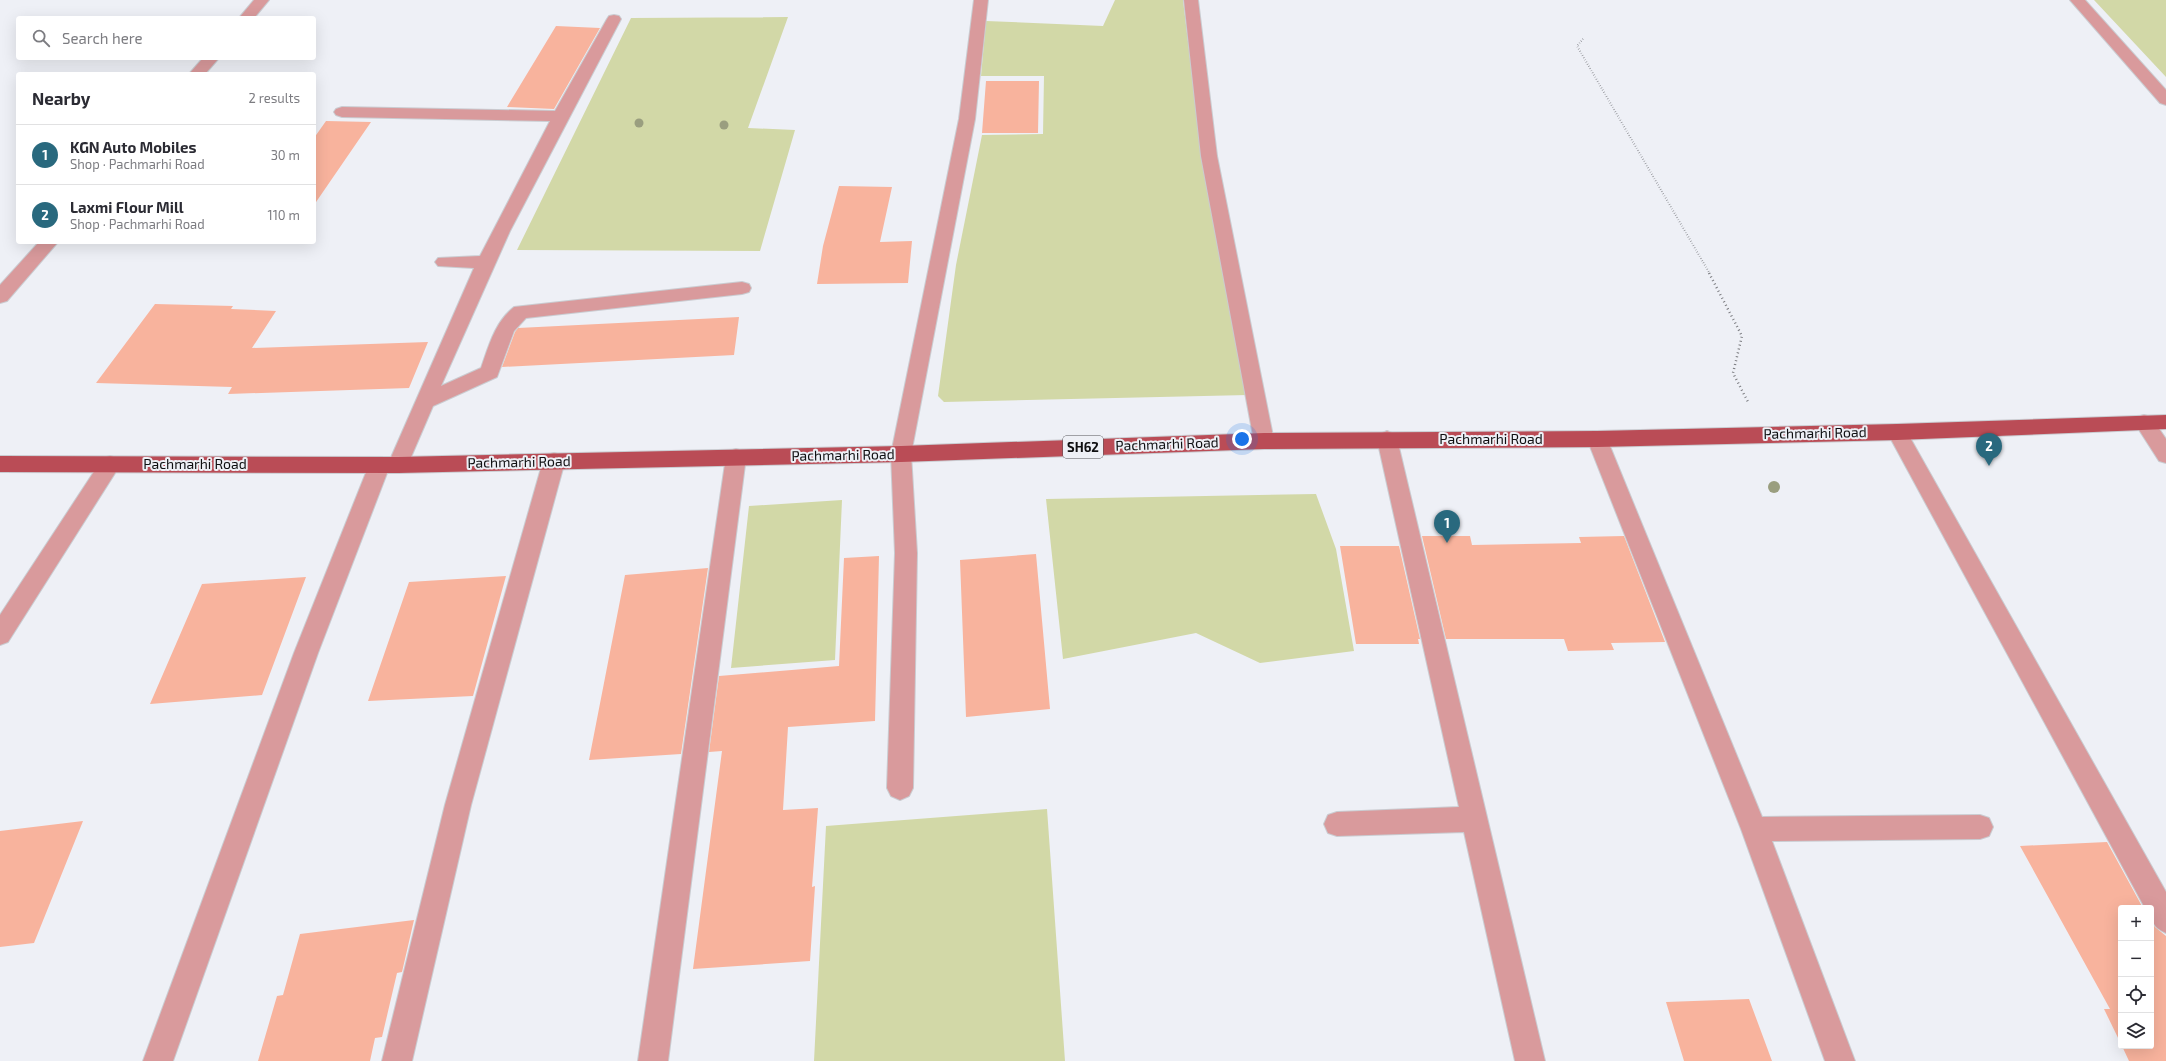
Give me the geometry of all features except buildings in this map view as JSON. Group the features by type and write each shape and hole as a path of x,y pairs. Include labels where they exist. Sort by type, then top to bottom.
{"main road":[{"name":"Pachmarhi Road","path":"0,464 389,465 901,454 1264,441 1597,438 1897,432 2166,422"}],"street":[{"path":"248,16 262,0"},
{"path":"900,788 906,553 901,454 967,119 981,0"},
{"path":"1191,0 1209,156 1264,441"},
{"path":"2077,0 2166,100"},
{"path":"158,1061 306,653 389,465 425,401 486,262 527,178 614,19"},
{"path":"199,72 209,60"},
{"path":"342,112 561,116"},
{"path":"0,297 47,244"},
{"path":"444,262 486,262"},
{"path":"425,401 490,372 507,324 513,317 522,312 742,288"},
{"path":"2144,422 2166,455"},
{"path":"1897,432 2166,919"},
{"path":"1597,438 1754,829 1840,1061"},
{"path":"1387,439 1530,1061"},
{"path":"653,1061 736,457"},
{"path":"397,1061 458,805 554,461"},
{"path":"0,635 110,464"},
{"path":"1337,824 1475,819"},
{"path":"1754,829 1980,827"}],"path":[{"path":"1583,39 1577,46 1705,265 1742,336 1733,373 1765,434"}],"green space":[{"path":"1115,0 1183,0 1200,142 1248,395 944,402 938,396 956,265 982,135 1043,134 1044,76 981,76 986,21 1103,26"},
{"path":"2094,0 2166,0 2166,77"},
{"path":"788,17 748,128 795,130 760,251 517,250 631,18"},
{"path":"1316,494 1336,549 1354,651 1260,663 1196,633 1063,659 1046,499"},
{"path":"842,500 835,660 731,668 749,506"},
{"path":"1047,809 1065,1061 814,1061 826,826"}],"place":[{"name":"Laxmi Flour Mill","path":"1989,466"},
{"name":"KGN Auto Mobiles","path":"1447,543"}]}
